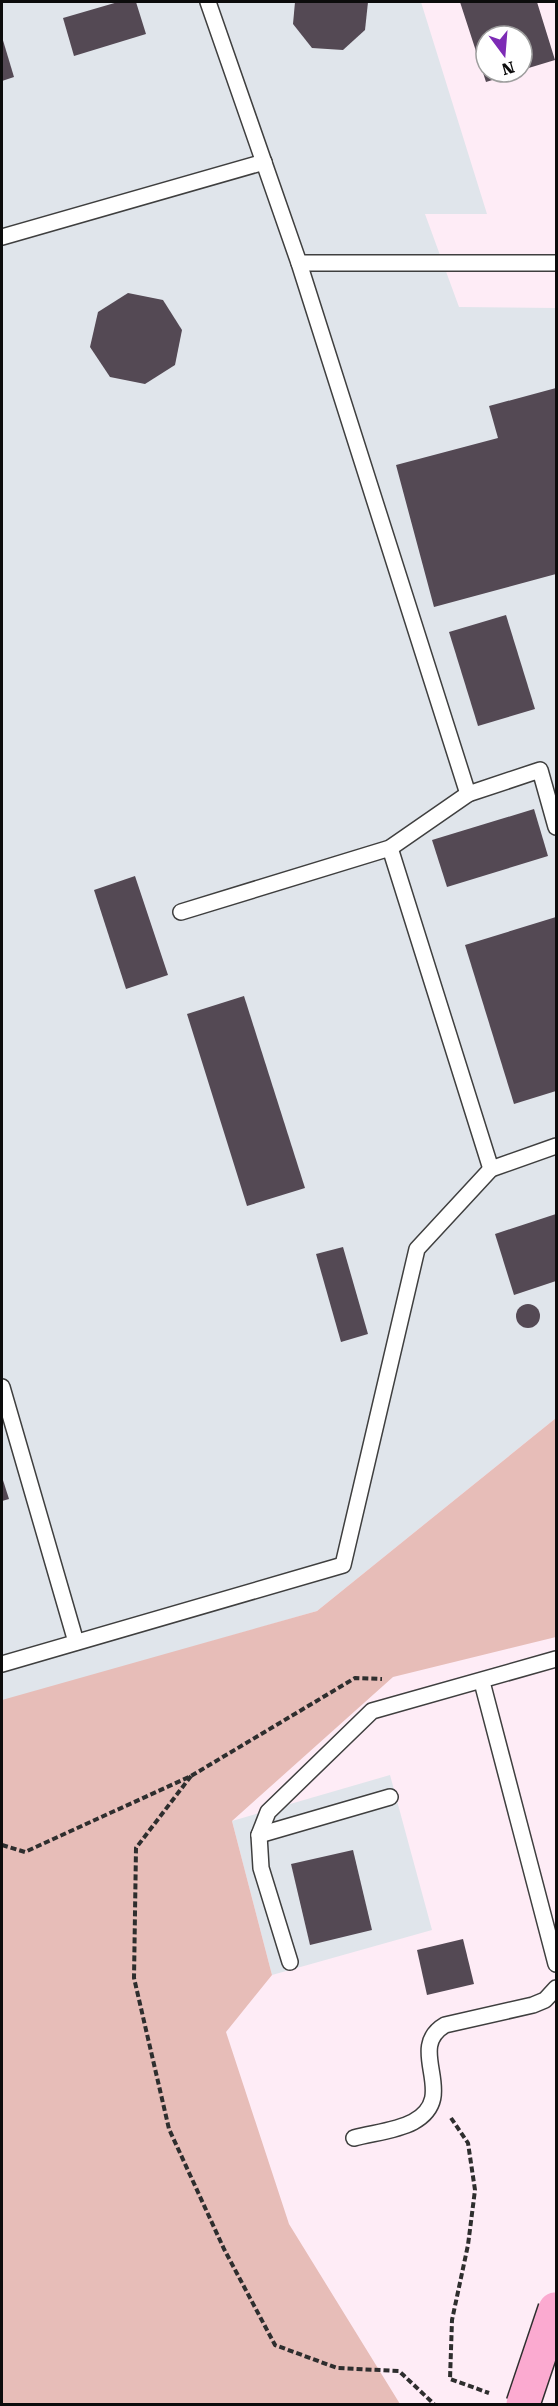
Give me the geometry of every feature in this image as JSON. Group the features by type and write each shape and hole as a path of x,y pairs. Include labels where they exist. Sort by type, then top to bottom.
{"main road":[{"path":"523,2404 555,2309"}],"lane":[{"path":"208,2 299,263 468,794"},
{"path":"2,237 264,162"},
{"path":"299,263 556,263"},
{"path":"181,912 390,848 468,794 540,770 556,827"},
{"path":"390,848 491,1169"},
{"path":"2,1664 343,1565 417,1249 491,1169 556,1146"},
{"path":"2,1387 76,1642"},
{"path":"290,1962 261,1868 259,1835 268,1812 372,1711 482,1682 556,1659"},
{"path":"482,1682 556,1964"},
{"path":"259,1835 390,1797"},
{"path":"354,2138 412,2123 430,2105 435,2092 428,2046 437,2030 446,2025 545,2000 556,1988"}],"path":[{"path":"2,1845 25,1852 191,1776 356,1678 390,1679"},
{"path":"191,1776 136,1848 134,1978 169,2129 224,2249 275,2345 337,2367 399,2371 434,2404"},
{"path":"435,2092 468,2143 475,2190 468,2245 452,2320 450,2379 492,2394"}],"shaded area":[{"path":"2,2 421,2 487,214 425,214 459,307 556,308 556,1418 317,1611 2,1702"},
{"path":"556,1418 556,1637 393,1677 232,1821 272,1975 226,2032 289,2224 400,2404 2,2404 2,1700 317,1611"},
{"path":"390,1775 432,1930 272,1975 232,1821"}],"building":[{"path":"118,2 136,2 146,34 74,56 63,18"},
{"path":"295,2 368,2 365,30 343,50 312,48 293,24"},
{"path":"460,2 537,2 555,60 534,66 534,24 474,24 474,45"},
{"path":"2,37 14,77 2,81"},
{"path":"128,293 163,300 182,330 175,365 145,384 110,377 90,347 98,312"},
{"path":"556,388 556,574 434,607 396,465 498,438 489,406"},
{"path":"506,615 535,709 478,726 449,632"},
{"path":"534,809 548,856 447,887 432,840"},
{"path":"135,876 168,975 126,989 94,890"},
{"path":"556,917 556,1091 514,1104 465,945"},
{"path":"244,996 305,1188 247,1206 187,1014"},
{"path":"556,1214 556,1281 514,1295 495,1234"},
{"path":"343,1247 368,1334 341,1342 316,1254"},
{"path":"528,1304 537,1307 540,1316 537,1325 528,1328 519,1325 516,1316 519,1307"},
{"path":"2,1477 9,1499 2,1501"},
{"path":"353,1850 372,1930 310,1945 291,1864"},
{"path":"463,1939 474,1984 427,1995 417,1950"}]}
